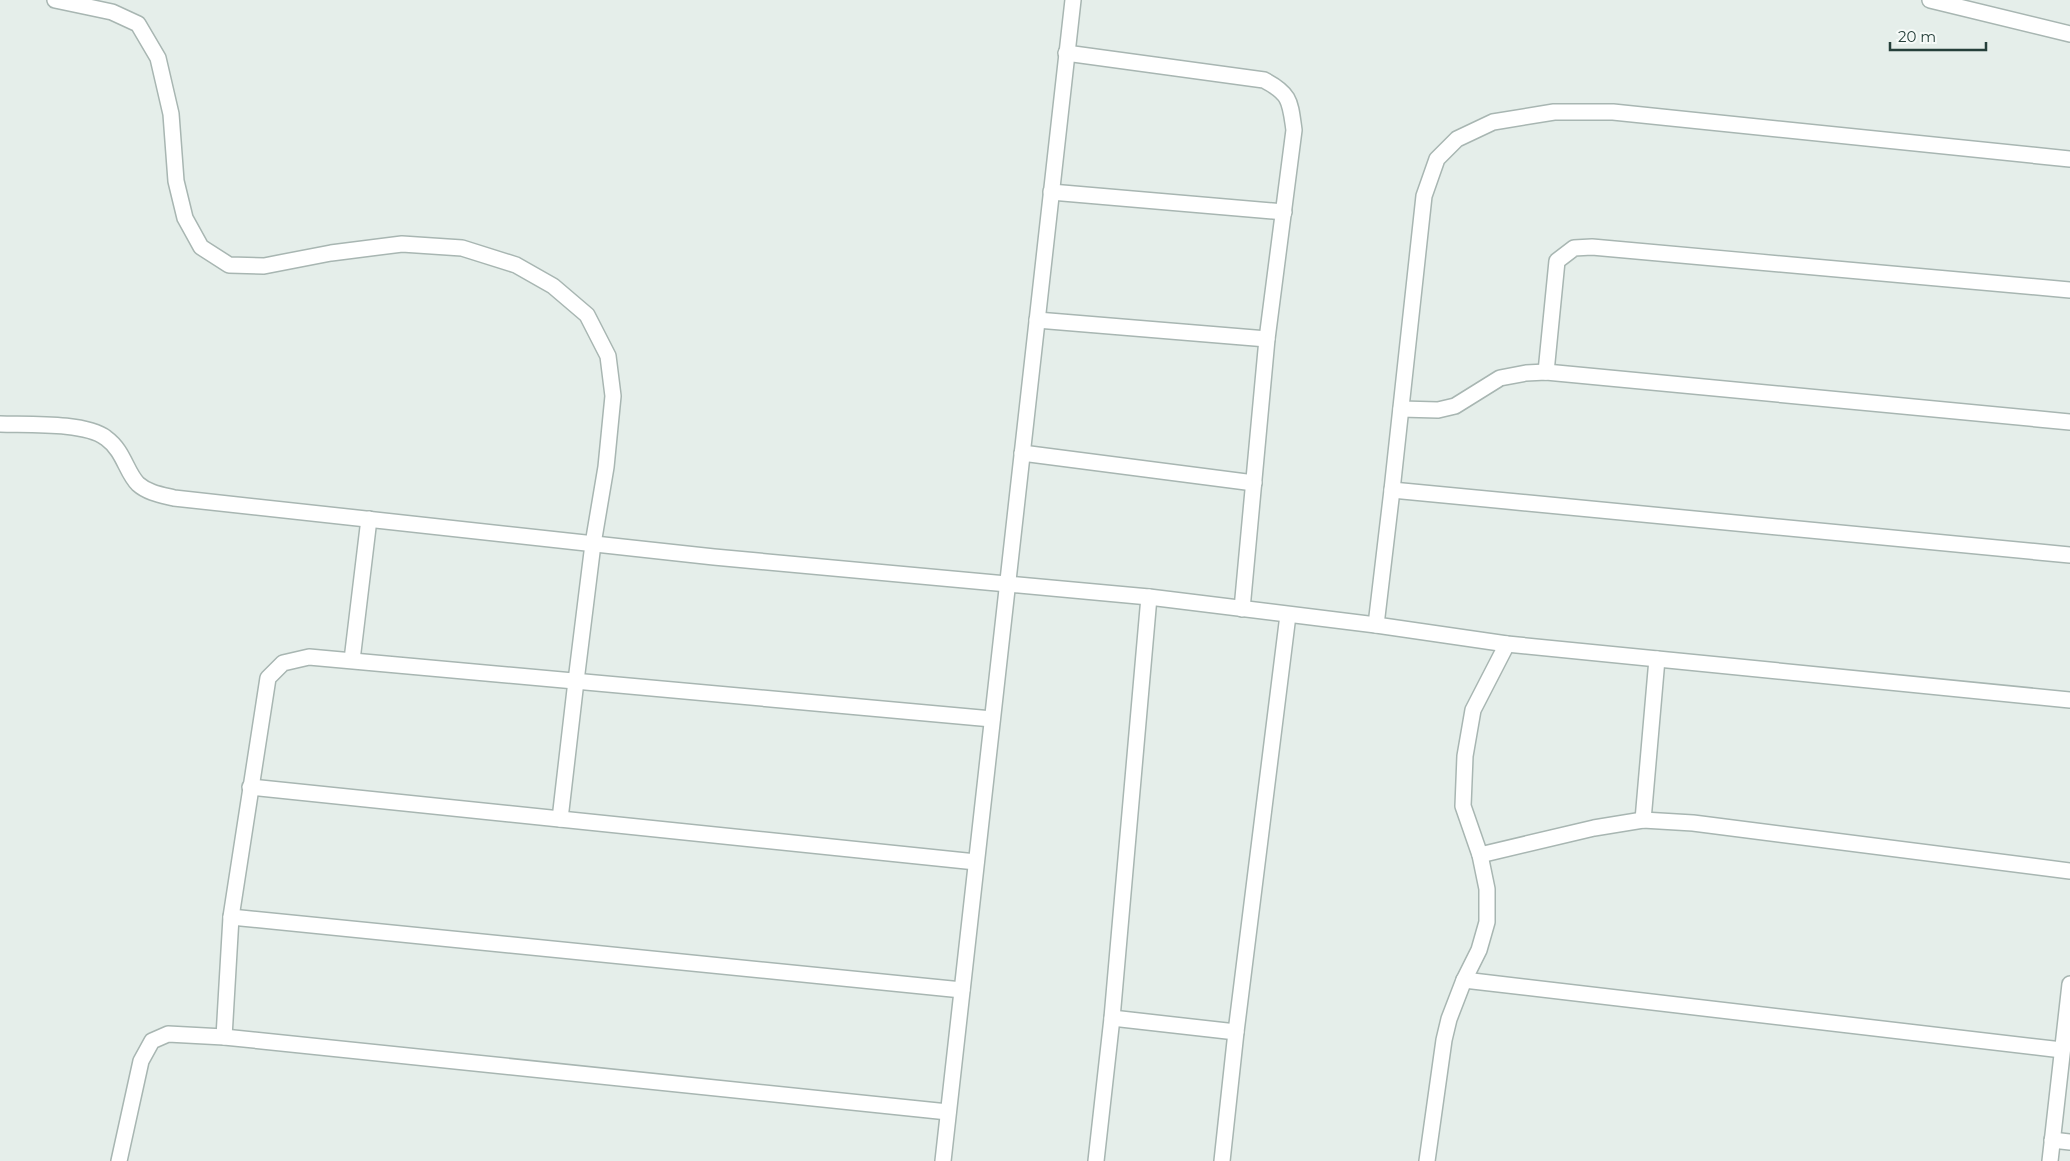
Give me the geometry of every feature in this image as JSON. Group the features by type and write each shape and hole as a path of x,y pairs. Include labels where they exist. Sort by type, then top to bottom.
{"street":[{"path":"54,0 112,12 138,24 158,58 171,114 176,181 185,218 201,247 230,265 264,266 331,252 402,244 462,248 516,264 553,286 587,315 608,356 614,396 606,467 593,544 560,819"},
{"path":"943,1161 1073,0"},
{"path":"1930,0 2070,34"},
{"path":"1066,53 1264,80 1282,89 1290,105 1294,130 1267,339 1242,609"},
{"path":"1376,625 1424,196 1438,158 1457,139 1493,122 1554,112 1614,112 2070,159"},
{"path":"1051,192 1284,212"},
{"path":"1546,372 1557,262 1574,248 1592,247 2070,290"},
{"path":"1037,320 1267,339"},
{"path":"1401,409 1438,410 1455,406 1500,378 1526,373 1546,372 2070,422"},
{"path":"0,424 81,428 104,437 118,450 138,484 151,492 174,498 593,544 1007,585 1150,597 1288,616 1376,625 1507,644 2070,700"},
{"path":"1022,453 1254,483"},
{"path":"1392,490 2070,555"},
{"path":"352,660 368,520"},
{"path":"1096,1161 1112,1018 1150,597"},
{"path":"1222,1161 1236,1032 1288,616"},
{"path":"1427,1161 1444,1040 1449,1019 1464,980 1479,950 1486,922 1487,889 1480,855 1463,806 1465,756 1472,710 1507,644"},
{"path":"224,1037 231,917 250,787 268,678 283,663 310,657 352,660 992,719"},
{"path":"1643,820 1657,659"},
{"path":"250,787 976,862"},
{"path":"1480,855 1594,828 1643,820 1693,823 2070,871"},
{"path":"231,917 962,990"},
{"path":"1464,980 2062,1050"},
{"path":"2050,1161 2070,984"},
{"path":"1112,1018 1236,1032"},
{"path":"119,1161 141,1061 152,1041 168,1034 224,1037 948,1112"},
{"path":"2052,1140 2070,1142"}]}
